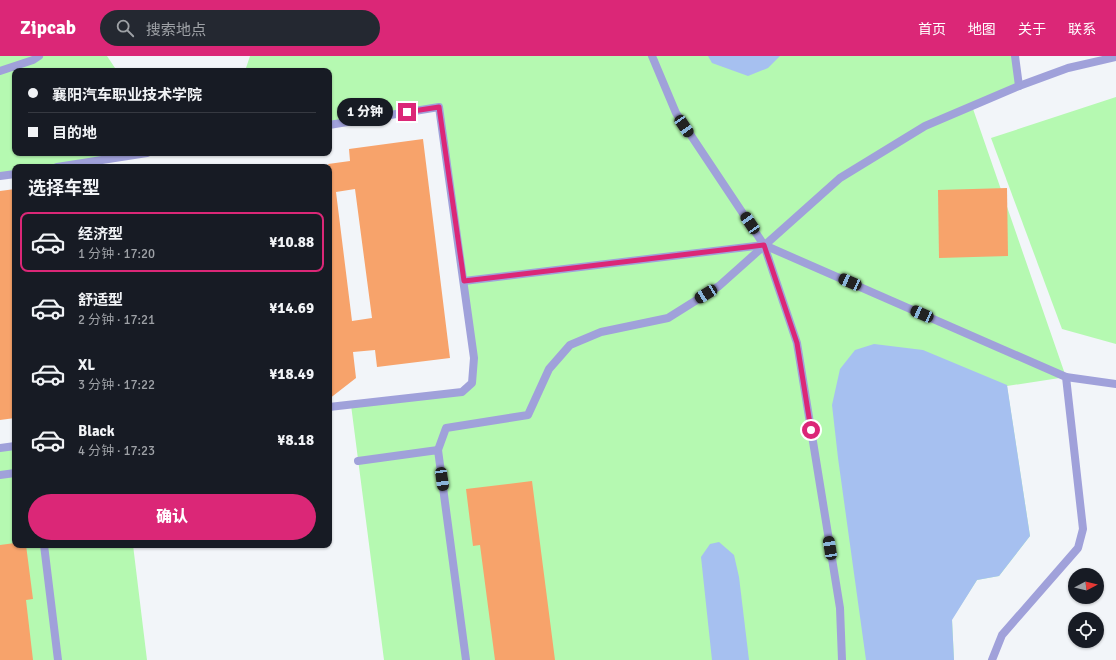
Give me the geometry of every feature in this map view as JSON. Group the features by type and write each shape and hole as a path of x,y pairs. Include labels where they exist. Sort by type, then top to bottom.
{"lane":[{"path":"0,71 33,60 39,56"},
{"path":"652,56 676,113 764,245 797,343 840,608 842,660"},
{"path":"1015,56 1019,86"},
{"path":"466,660 438,450 446,428 528,415 549,369 570,345 601,332 668,318 719,286 840,178 925,126 1019,86 1068,68 1116,57"},
{"path":"332,124 439,107 474,358 472,383 462,392 332,408"},
{"path":"76,164 128,156"},
{"path":"0,176 12,174"},
{"path":"464,281 764,245 1066,377 1116,384"},
{"path":"992,660 1002,636 1078,548 1084,529 1066,377"},
{"path":"0,448 12,446"},
{"path":"358,462 438,450"},
{"path":"0,475 12,473"},
{"path":"44,548 58,660"}],"green space":[{"path":"0,56 107,56 115,68 12,68 12,156 120,156 74,164 12,164 12,174 0,176"},
{"path":"250,56 1015,56 1019,86 972,106 1066,377 1007,386 1030,536 999,576 977,580 952,619 954,660 384,660 351,405 462,392 472,383 474,358 439,108 332,125 332,68 246,68"},
{"path":"1116,97 1116,344 1062,329 991,138"},
{"path":"12,446 12,548 133,548 147,660 0,660 0,448"}],"water":[{"path":"708,56 780,56 768,68 748,76 712,63"},
{"path":"874,344 923,350 1007,385 1030,536 999,576 977,580 952,620 954,660 866,660 832,405 840,369 855,350"},
{"path":"719,542 734,555 739,577 749,660 712,660 701,557 710,544"}],"building":[{"path":"423,139 450,358 377,367 375,350 353,352 356,378 332,397 332,164 328,164 350,161 349,149","holes":["355,189 372,318 352,321 336,192"]},
{"path":"1007,188 1008,256 939,258 938,190"},
{"path":"12,189 12,418 0,420 0,191"},
{"path":"532,481 555,660 495,660 480,545 473,546 466,489"},
{"path":"12,543 12,548 26,548 33,599 26,600 33,660 0,660 0,545"}],"route":[{"path":"407,112 439,107 464,281 764,245 797,343 811,430"}]}
